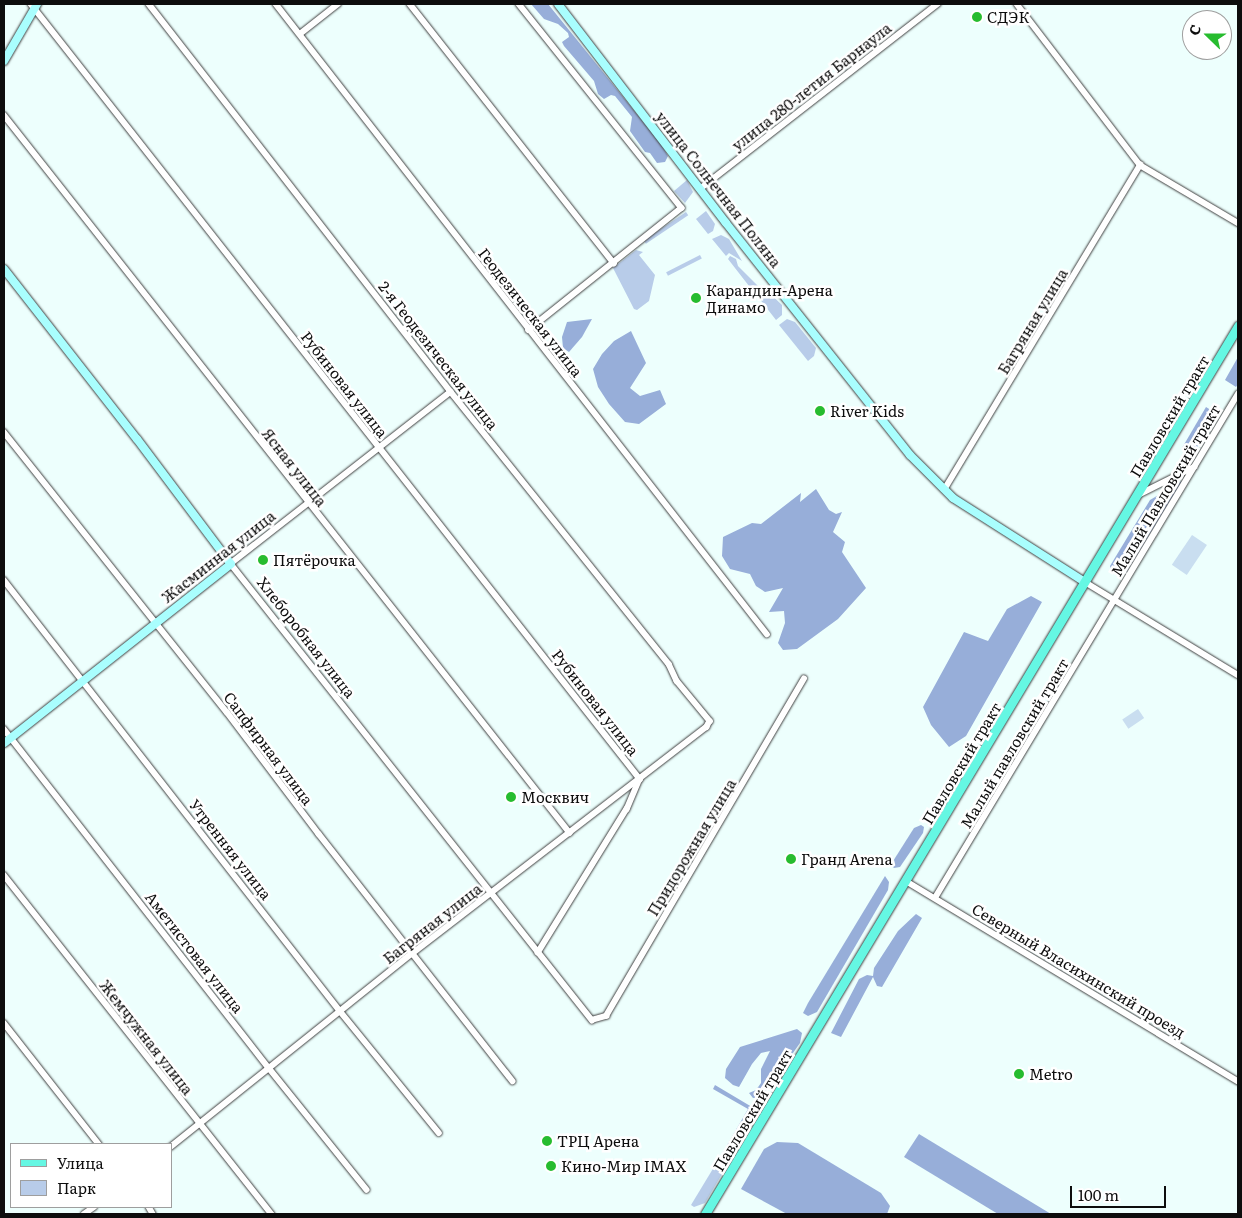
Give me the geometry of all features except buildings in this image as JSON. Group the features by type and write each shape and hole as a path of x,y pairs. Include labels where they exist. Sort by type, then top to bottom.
{"main road":[{"name":"Павловский тракт","path":"705,1214 1238,326"}],"street":[{"name":"2-я Геодезическая улица","path":"149,4 451,392 669,664 677,681 710,721"},
{"name":"Геодезическая улица","path":"276,4 767,634"},
{"path":"300,34 338,4"},
{"path":"410,4 614,263"},
{"path":"519,4 682,208 529,330"},
{"name":"улица Солнечная Поляна","path":"558,4 700,189 901,444 944,490 974,512 1085,582"},
{"name":"улица 280-летия Барнаула","path":"700,189 938,4"},
{"path":"1017,4 1140,165 1238,223"},
{"path":"4,61 34,5"},
{"name":"Рубиновая улица","path":"34,5 379,448 570,687 640,779"},
{"name":"Ясная улица","path":"4,115 570,833"},
{"name":"Багряная улица","path":"944,490 1140,165"},
{"name":"Хлеборобная улица","path":"4,269 137,439 231,564 592,1020"},
{"name":"Жасминная улица","path":"7,740 451,392"},
{"name":"Малый Павловский тракт","path":"1114,600 1238,394"},
{"name":"Сапфирная улица","path":"4,432 227,712 412,954 513,1081"},
{"path":"1138,495 1194,467"},
{"name":"Утренняя улица","path":"4,580 340,1011 439,1133"},
{"path":"1085,582 1238,675"},
{"name":"Малый павловский тракт","path":"935,898 1114,600"},
{"name":"Придорожная улица","path":"592,1020 606,1016 804,679"},
{"name":"Багряная улица","path":"172,1146 412,954 640,779 707,726 710,721"},
{"name":"Аметистовая улица","path":"4,729 7,740 367,1190"},
{"path":"538,953 627,810 640,779"},
{"name":"Жемчужная улица","path":"4,875 272,1214"},
{"name":"Северный Власихинский проезд","path":"906,880 1238,1081"},
{"path":"4,1023 98,1143"}],"green space":[{"path":"687,180 693,192 685,203 674,191"},
{"path":"706,211 715,224 713,231 708,234 696,219"},
{"path":"686,212 688,215 646,244 644,241"},
{"path":"721,235 729,239 742,261 729,253 726,256 712,239"},
{"path":"636,250 643,252 639,255 655,275 649,301 637,310 634,309 613,268"},
{"path":"700,255 702,259 668,276 666,272"},
{"path":"730,256 736,259 738,266 759,287 760,294 756,295 728,259"},
{"path":"762,286 782,305 782,315 776,320 759,298 763,297"},
{"path":"787,319 795,322 816,348 814,356 808,361 779,325"},
{"path":"714,1167 722,1174 705,1203 694,1207 691,1205"}],"shaded area":[{"path":"531,4 548,4 661,144 668,156 665,162 657,163 650,153 645,152 630,131 632,117 615,96 611,95 604,99 598,94 594,81 562,42 569,37 568,33 558,24 544,19"},
{"path":"592,319 582,337 569,352 563,348 562,337 567,322"},
{"path":"631,331 646,363 630,388 640,396 660,390 666,404 639,424 625,422 609,404 598,387 593,369 602,354 614,341"},
{"path":"1238,357 1238,384 1236,387 1225,380"},
{"path":"1206,407 1217,414 1196,449 1182,448"},
{"path":"1182,481 1125,574 1119,576 1112,572 1110,566 1150,500"},
{"path":"816,489 829,510 836,514 842,512 833,532 845,542 842,552 866,588 838,619 797,649 783,650 778,643 785,623 784,611 769,612 783,588 765,592 756,586 750,574 730,569 722,556 723,537 752,523 761,524 801,493 800,502"},
{"path":"1192,535 1207,545 1187,575 1172,565"},
{"path":"1031,596 1042,602 966,736 949,747 931,725 923,707 964,632 988,641 1007,609"},
{"path":"1138,709 1144,718 1128,729 1122,720"},
{"path":"921,825 924,827 923,833 900,867 894,868 891,865 895,858 914,828"},
{"path":"885,876 889,882 888,890 817,1012 808,1016 803,1013 808,1003"},
{"path":"916,914 922,918 882,987 877,986 873,977 841,1037 831,1033 859,979 867,975 873,976 874,968 898,931"},
{"path":"797,1029 802,1033 800,1043 762,1097 753,1098 749,1093 756,1090 761,1083 761,1069 770,1051 761,1053 752,1064 739,1087 733,1085 725,1078 726,1069 740,1047"},
{"path":"715,1085 757,1110 728,1159 723,1160 719,1159 748,1109 713,1089"},
{"path":"919,1134 1051,1214 998,1214 904,1157"},
{"path":"777,1142 798,1143 881,1193 890,1206 887,1214 787,1214 741,1189 764,1149"}],"place":[{"name":"СДЭК","path":"977,17"},
{"name":"Карандин-Арена Динамо","path":"696,298"},
{"name":"River Kids","path":"820,411"},
{"name":"Пятёрочка","path":"263,560"},
{"name":"Москвич","path":"511,797"},
{"name":"Гранд Arena","path":"791,859"},
{"name":"Metro","path":"1019,1074"},
{"name":"ТРЦ Арена","path":"547,1141"},
{"name":"Кино-Мир IMAX","path":"551,1166"}]}
